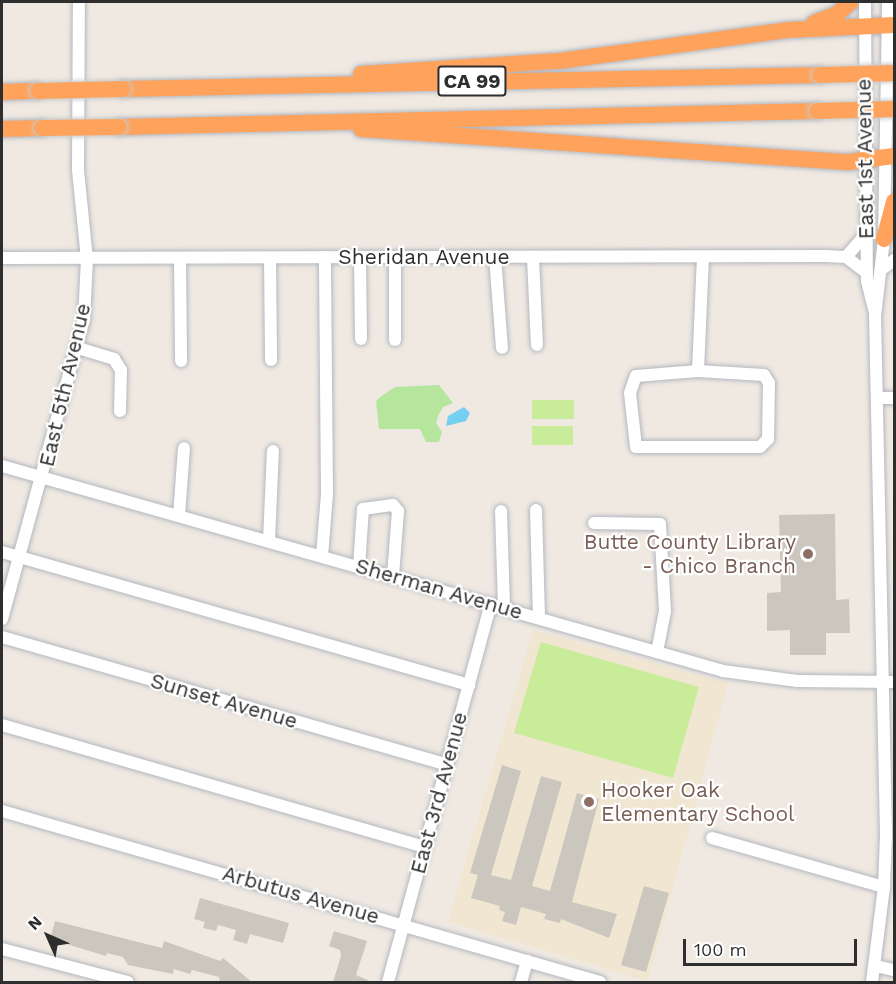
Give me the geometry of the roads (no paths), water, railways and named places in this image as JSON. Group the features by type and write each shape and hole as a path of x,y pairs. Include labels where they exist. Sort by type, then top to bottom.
{"highway":[{"path":"789,30 827,20 851,2"},
{"path":"318,85 343,75 559,61 789,30 891,25"},
{"name":"CA 99","path":"2,92 894,73"},
{"name":"CA 99","path":"2,129 894,109"},
{"path":"310,121 374,131 849,162 890,157"},
{"path":"889,243 894,201"}],"street":[{"name":"East 5th Avenue","path":"2,619 84,320 87,259 79,181 80,2"},
{"name":"East 1st Avenue","path":"865,2 864,159 867,273 875,316 880,682 890,835 876,966 872,982"},
{"name":"East 1st Avenue","path":"875,316 882,269 889,243 891,25 888,2"},
{"path":"866,234 846,257 867,273"},
{"path":"322,556 327,494 326,257"},
{"path":"360,257 361,339"},
{"path":"395,257 395,340"},
{"path":"495,257 502,348"},
{"path":"698,371 703,257"},
{"name":"Sheridan Avenue","path":"2,258 846,257"},
{"path":"270,258 271,360"},
{"path":"533,258 537,345"},
{"path":"180,259 181,361"},
{"path":"882,269 894,260"},
{"path":"78,348 114,359 121,370 120,411"},
{"path":"698,371 764,375 769,383 768,439 760,447 636,447 630,393 636,376 698,371"},
{"path":"877,398 894,398"},
{"path":"179,516 184,448"},
{"path":"269,541 273,451"},
{"name":"Sherman Avenue","path":"2,466 657,652 749,674 797,681 894,682"},
{"path":"359,567 363,509 393,506 398,511 393,576"},
{"path":"536,510 539,618"},
{"path":"501,511 504,608"},
{"path":"594,523 660,524 665,610 657,652"},
{"path":"2,552 469,685"},
{"name":"East 3rd Avenue","path":"388,982 402,923 491,604"},
{"name":"Sunset Avenue","path":"2,637 447,765"},
{"path":"2,725 425,847"},
{"name":"Arbutus Avenue","path":"2,811 402,923 600,982"},
{"path":"712,838 884,887"},
{"path":"2,949 128,982"},
{"path":"521,982 527,961"},
{"path":"876,966 894,970"}],"water":[{"path":"464,407 470,413 466,421 446,426 448,416"}],"place":[{"name":"Butte County Library - Chico Branch","path":"808,554"},
{"name":"Hooker Oak Elementary School","path":"589,802"}]}
